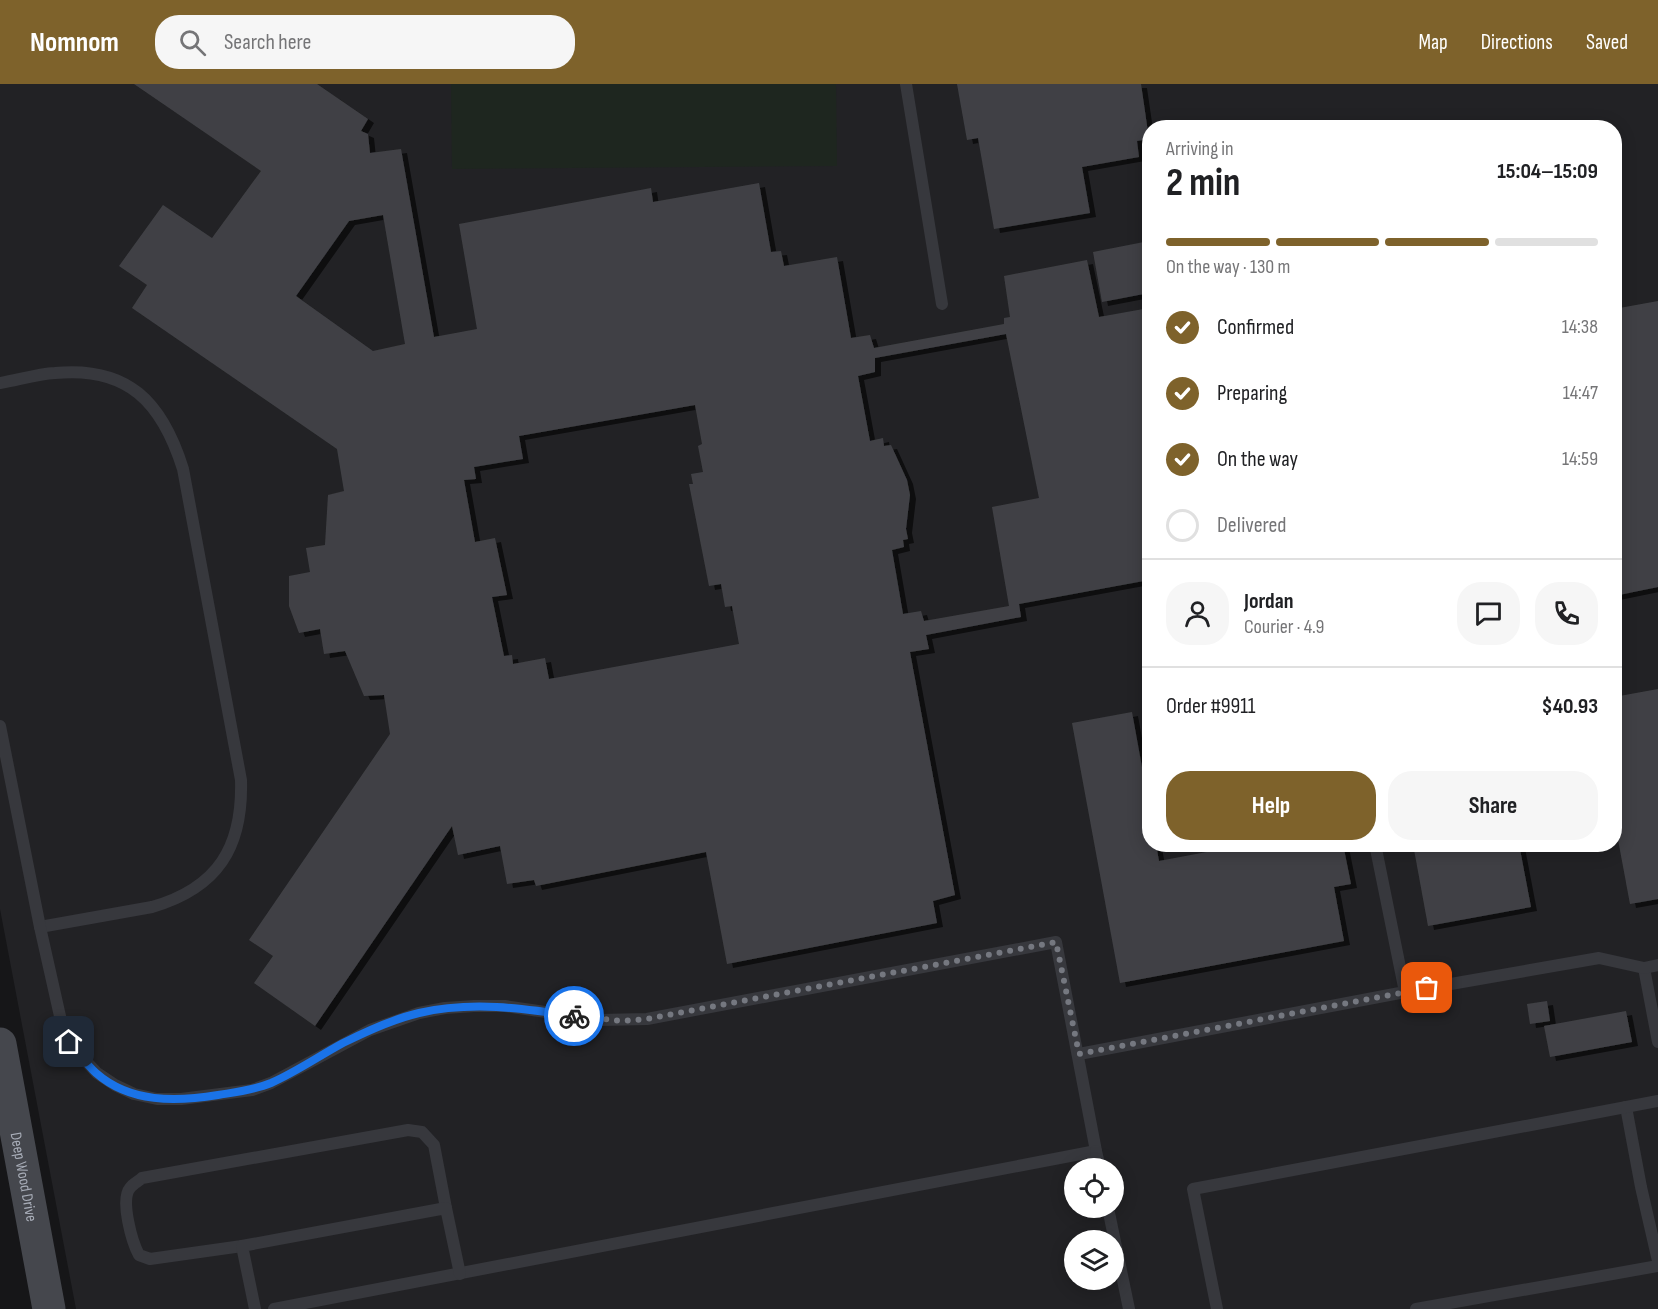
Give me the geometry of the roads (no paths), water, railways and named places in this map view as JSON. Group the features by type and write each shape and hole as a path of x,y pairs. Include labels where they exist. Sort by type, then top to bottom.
{"street":[{"name":"Deep Wood Drive","path":"0,1044 49,1309"}],"lane":[{"path":"906,84 942,304"},
{"path":"0,383 52,373 105,375 132,388 146,400 167,427 183,469 241,780 240,818 235,837 214,872 201,884 170,902 152,907 40,927"},
{"path":"0,726 57,1010 62,1025 69,1042 97,1073 134,1094 165,1099 252,1090 271,1083 370,1030 428,1011 474,1006 506,1006 600,1020 647,1019 1056,942 1098,1158"},
{"path":"1377,852 1405,992"},
{"path":"1079,1054 1599,958 1644,968 1658,965"},
{"path":"1644,968 1658,1041"},
{"path":"1217,1309 1193,1189 1658,1101"},
{"path":"1626,1107 1658,1261"},
{"path":"446,1208 242,1246 150,1259 139,1255 133,1244 126,1203 129,1189 142,1178 408,1130 422,1132 434,1145 460,1274"},
{"path":"274,1309 1096,1151"},
{"path":"1110,1218 1129,1309"},
{"path":"242,1246 255,1309"},
{"path":"1416,1309 1658,1266"}]}
